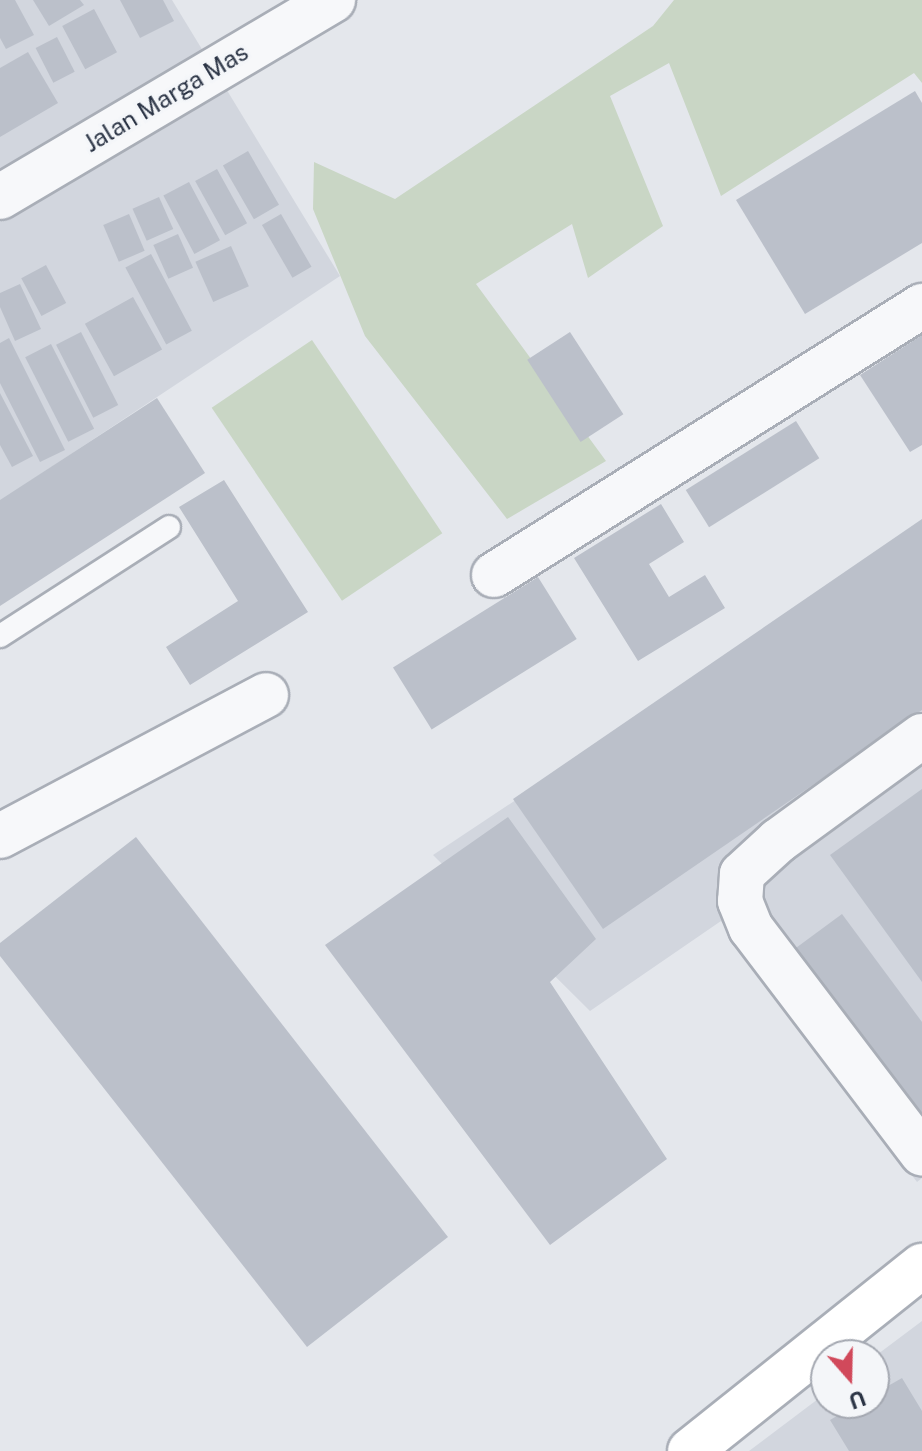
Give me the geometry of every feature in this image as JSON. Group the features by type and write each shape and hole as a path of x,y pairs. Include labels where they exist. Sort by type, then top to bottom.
{"highway":[{"path":"690,1451 922,1267"}],"street":[{"name":"Jalan Marga Mas","path":"0,197 333,0"},
{"path":"494,575 922,306"},
{"path":"0,836 266,695"},
{"path":"922,736 778,841 742,874 740,901 751,928 922,1153"}],"lane":[{"path":"0,636 169,527"}],"shaded area":[{"path":"0,0 172,0 340,276 0,501"},
{"path":"922,530 922,1178 917,1182 721,921 590,1011 433,855"},
{"path":"922,1321 922,1451 749,1451 810,1405 810,1419 890,1419 890,1345"}],"green space":[{"path":"674,0 922,0 922,83 914,73 721,196 669,63 610,96 663,226 588,278 572,224 476,284 606,461 507,519 365,336 313,209 314,162 395,199 653,26"},
{"path":"312,340 442,533 342,601 212,408"}],"building":[{"path":"0,0 15,0 34,35 6,49 0,38"},
{"path":"33,0 80,0 84,5 49,26"},
{"path":"120,0 163,0 174,21 140,38"},
{"path":"94,9 117,52 85,69 62,26"},
{"path":"57,37 75,72 53,83 36,48"},
{"path":"28,52 58,103 0,137 0,68"},
{"path":"915,91 922,103 922,243 805,314 736,200"},
{"path":"248,151 279,205 254,219 223,166"},
{"path":"217,169 247,223 225,235 195,181"},
{"path":"189,182 220,240 194,254 163,196"},
{"path":"159,197 173,229 147,241 133,209"},
{"path":"129,214 145,251 119,262 103,225"},
{"path":"281,214 312,267 292,278 262,225"},
{"path":"178,234 193,268 168,279 153,245"},
{"path":"231,246 249,286 213,302 195,262"},
{"path":"151,254 192,331 166,344 125,268"},
{"path":"46,265 66,303 41,316 21,278"},
{"path":"20,284 41,329 15,341 0,307 0,293"},
{"path":"133,297 162,349 114,376 85,324"},
{"path":"81,332 118,405 93,418 56,345"},
{"path":"570,332 623,414 581,442 527,360"},
{"path":"922,335 922,445 910,452 860,375"},
{"path":"9,338 65,450 40,462 0,383 0,343"},
{"path":"51,344 94,429 68,442 25,357"},
{"path":"0,393 33,456 12,467 0,445"},
{"path":"157,398 205,473 0,606 0,500"},
{"path":"796,421 819,458 709,527 686,490"},
{"path":"224,480 308,612 190,685 166,647 238,601 179,507"},
{"path":"661,504 684,542 649,564 669,597 705,575 725,608 638,661 574,558"},
{"path":"922,519 922,710 603,929 513,799"},
{"path":"538,577 577,639 432,730 393,668"},
{"path":"922,789 922,982 830,855"},
{"path":"508,817 596,939 550,982 667,1159 550,1245 325,945"},
{"path":"136,837 448,1237 307,1347 0,956 0,943"},
{"path":"842,914 922,1022 922,1142 785,956"},
{"path":"902,1378 922,1411 922,1451 849,1451 830,1420 890,1419 890,1385"}]}
